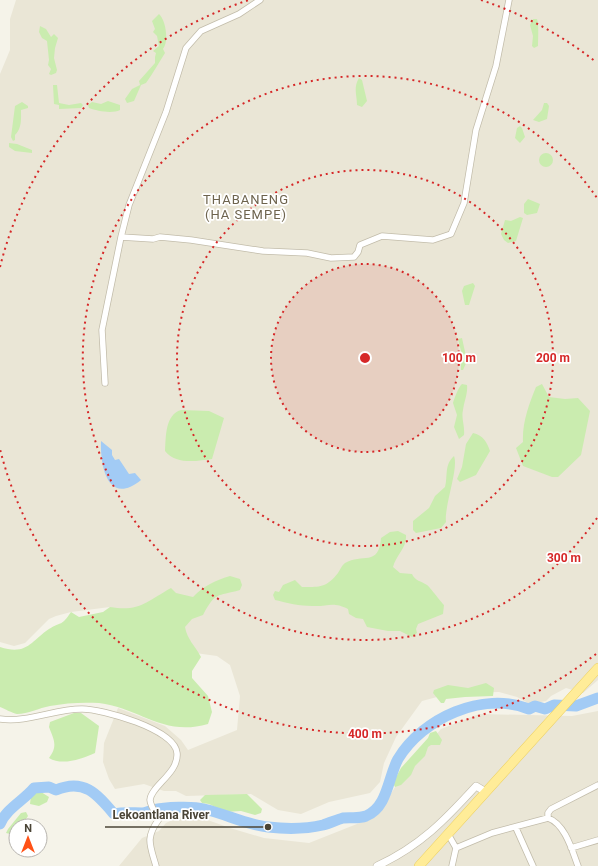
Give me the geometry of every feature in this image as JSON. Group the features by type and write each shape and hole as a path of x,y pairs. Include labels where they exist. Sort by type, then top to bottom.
{"main road":[{"path":"419,866 598,668"}],"street":[{"path":"105,383 102,330 121,237 129,205 166,112 186,48 200,31 239,14 260,0"},
{"path":"121,237 153,239 160,237 191,240 263,251 307,252 331,258 354,257 358,252 360,245 382,236 433,240 452,234 464,203 476,130 496,66 509,0"},
{"path":"0,719 9,720 31,718 83,709 101,711 152,728 161,733 176,749 177,755 176,762 169,774 152,793 150,801 159,819 153,828 149,843 156,866"},
{"path":"548,818 548,813 551,810 598,785"},
{"path":"377,866 392,859 426,837 446,819 476,786 486,792"},
{"path":"456,848 492,833 516,828 548,818"},
{"path":"548,818 557,824 571,848 578,866"},
{"path":"516,828 533,866"},
{"path":"448,834 456,848 452,866"},
{"path":"571,848 598,840"}],"shaded area":[{"path":"16,0 598,0 598,680 583,693 566,688 551,696 546,701 530,704 517,697 499,692 452,693 422,701 396,737 384,763 380,782 370,793 329,802 301,814 278,810 251,794 186,796 176,791 164,791 144,784 115,789 109,779 103,762 104,743 118,708 165,726 181,740 188,750 237,730 240,696 230,665 217,656 188,652 110,607 71,612 56,616 49,619 25,643 14,646 0,642 0,74 10,50 10,19"},
{"path":"598,711 598,866 119,866 142,838 159,831 166,823 179,817 202,818 264,838 309,843 367,820 384,805 403,774 441,729 479,714 572,716"}],"green space":[{"path":"159,14 166,31 166,41 163,49 165,53 146,83 141,85 134,101 127,103 125,99 132,89 140,85 139,81 155,63 156,53 153,51 159,46 157,36 153,32 155,29 152,21"},
{"path":"533,19 537,19 538,21 538,46 534,48 532,46 533,36 530,25"},
{"path":"40,26 46,29 51,37 54,34 58,38 54,58 57,70 56,73 51,75 49,74 51,69 48,65 49,60 47,41 42,38 39,32"},
{"path":"359,78 362,80 367,101 362,107 357,105 356,88"},
{"path":"53,85 57,85 59,103 69,105 81,103 83,105 81,108 59,109 59,105 54,104"},
{"path":"108,101 120,105 120,110 113,112 100,111 89,108 88,105 92,102 101,104"},
{"path":"22,102 28,106 28,108 21,110 20,126 15,135 15,140 13,141 11,137 15,106"},
{"path":"544,103 547,103 549,106 547,119 539,122 533,120 542,110"},
{"path":"520,126 525,137 520,143 515,138 517,128"},
{"path":"9,143 17,144 32,150 32,153 15,151 9,147"},
{"path":"546,153 551,155 553,160 551,165 546,167 541,165 539,160 541,155"},
{"path":"528,199 540,204 537,213 527,215 524,213 524,204"},
{"path":"520,217 523,218 516,241 508,243 504,240 501,234 505,220 511,221"},
{"path":"473,283 475,286 469,305 465,305 462,291 464,286"},
{"path":"462,338 467,361 463,370 461,370 461,351 458,339"},
{"path":"462,384 467,385 467,388 463,413 464,435 459,439 454,427 457,415 453,403"},
{"path":"542,384 549,397 565,399 578,398 590,411 581,455 558,477 552,477 523,466 516,448 523,442 525,421 536,387"},
{"path":"181,410 209,411 224,418 212,459 193,461 181,460 165,451 166,433 169,421 172,416"},
{"path":"473,433 484,439 490,451 476,475 460,482 457,479 462,467 466,444"},
{"path":"454,456 455,469 447,507 446,522 441,528 416,533 413,530 413,521 429,508 435,496 445,487 449,463"},
{"path":"398,531 406,535 406,540 393,567 400,573 412,574 416,580 427,585 444,605 443,614 418,624 416,629 417,633 412,637 400,631 388,631 367,627 363,619 356,618 349,614 348,609 338,605 303,605 275,600 273,595 275,591 279,592 283,585 295,580 302,587 318,587 330,582 345,563 351,560 369,558 373,556 377,553 380,547 381,538 390,532"},
{"path":"230,576 240,579 242,585 240,590 214,598 203,615 192,619 185,627 189,639 201,657 192,671 192,678 208,696 212,712 208,724 192,727 178,727 152,720 114,706 99,703 62,704 17,714 0,707 0,647 17,650 28,646 49,629 63,622 71,612 79,617 103,612 110,607 135,607 142,605 171,588 176,593 193,597 210,584"},
{"path":"486,683 494,688 493,696 446,699 444,703 441,703 433,693 434,690 448,685 468,688"},
{"path":"74,713 81,713 99,726 95,753 66,762 49,758 54,750 54,739 49,727 50,722"},
{"path":"436,731 442,740 440,745 431,745 428,747 425,756 415,766 411,775 401,785 395,787 393,783 401,768 428,738 430,733"},
{"path":"35,792 41,792 49,797 47,802 39,806 30,804 31,796"},
{"path":"247,794 262,809 261,813 255,815 241,811 225,812 209,804 202,803 200,800 205,795"},
{"path":"26,812 28,816 27,818 17,818 21,813"}],"water":[{"path":"101,441 112,450 112,455 115,460 119,459 129,474 135,473 141,480 130,487 121,489 114,486 108,480 102,461"}],"waterway":[{"path":"0,824 10,809 34,788 49,787 56,790 74,786 82,787 96,794 114,814 143,813 158,809 193,807 212,811 244,822 275,828 303,828 326,824 343,818 363,817 373,812 379,806 398,759 409,744 422,731 438,720 473,706 492,703 511,704 529,709 535,706 545,709 554,705 576,706 598,698"}],"place":[{"name":"Lekoantlana River","path":"268,827"}],"district":[{"name":"THABANENG (HA SEMPE)","path":"246,206"}]}
